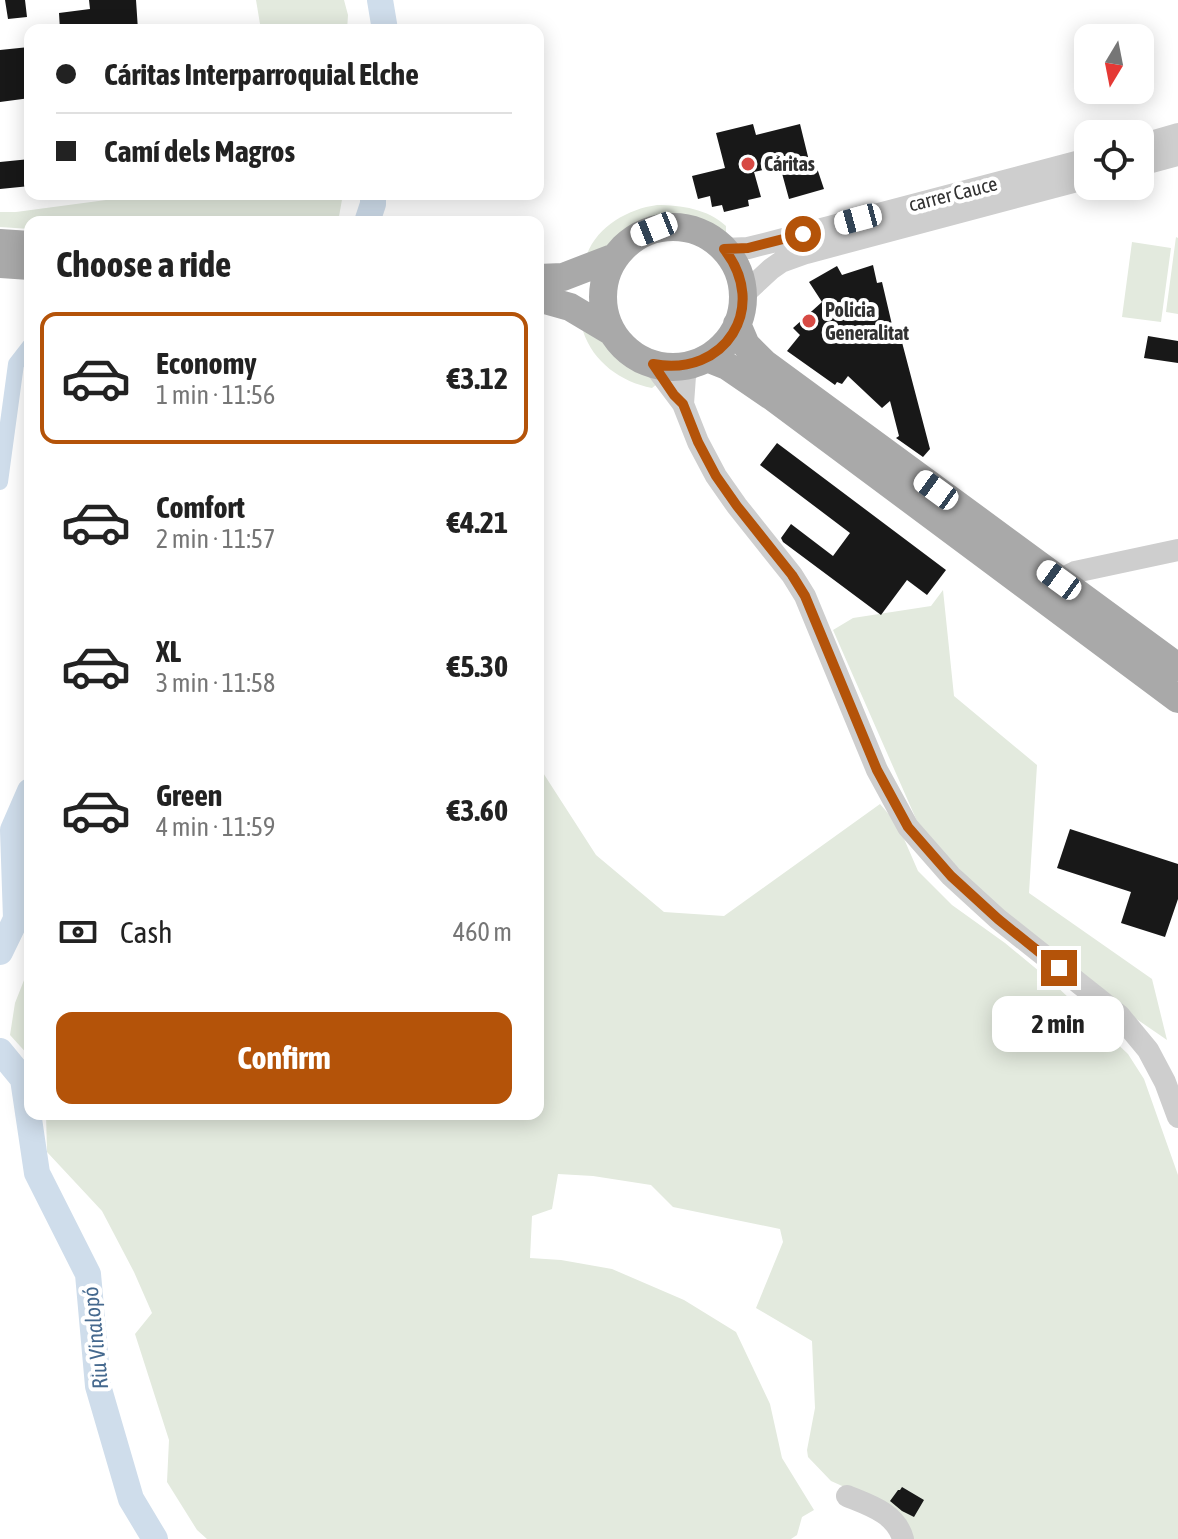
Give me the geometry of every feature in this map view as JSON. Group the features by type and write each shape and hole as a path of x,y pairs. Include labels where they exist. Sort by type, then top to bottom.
{"main road":[{"path":"544,300 570,307 612,332 629,352 653,364 677,367 699,361 725,343 737,324 743,295 735,265 724,249 702,233 687,228 654,229 639,235 615,257 603,288 604,311 612,332"},
{"path":"0,243 24,245"},
{"path":"544,278 572,275 615,257"},
{"path":"0,264 24,266"},
{"path":"737,324 746,345 764,363 1178,667"},
{"path":"699,361 727,366 774,398 1178,699"}],"street":[{"path":"1154,141 1178,134"},
{"path":"1154,161 1178,155"},
{"name":"carrer Cauce","path":"724,249 748,248 1074,163"},
{"name":"carrer Cauce","path":"743,295 781,262 806,253 1074,182"},
{"path":"683,404 685,376 699,361"},
{"path":"653,364 683,404 716,476 805,596 877,770 908,827 951,876 998,919 1119,1015 1148,1050 1165,1082 1178,1117"},
{"path":"1059,580 1075,572 1178,550"},
{"path":"847,1496 883,1511 901,1531 903,1539"}],"shaded area":[{"path":"256,0 344,0 348,15 347,24 260,24"},
{"path":"106,200 342,200 339,216 24,216 24,229 0,227 0,212"},
{"path":"657,205 703,212 726,226 726,236 702,224 666,218 641,224 613,243 587,254 598,235 615,220 635,210"},
{"path":"1178,238 1178,314 1166,312"},
{"path":"1132,242 1171,248 1161,322 1122,317"},
{"path":"583,331 604,341 621,359 652,377 657,384 652,388 619,376 601,361"},
{"path":"943,590 954,696 1037,765 1029,893 1152,979 1167,1040 1039,952 920,828 833,630 853,618 931,606"},
{"path":"544,774 596,855 664,912 724,916 880,804 898,825 918,871 952,905 1051,981 1128,1054 1144,1079 1178,1175 1178,1539 914,1539 887,1506 831,1481 808,1457 815,1408 812,1341 756,1308 783,1242 780,1229 673,1207 651,1185 558,1174 552,1209 532,1216 530,1258 612,1269 684,1300 736,1332 770,1404 782,1458 814,1510 802,1517 797,1535 791,1539 207,1539 197,1530 167,1482 169,1440 135,1334 152,1313 102,1211 47,1152 46,1120 544,1120"},
{"path":"24,980 24,1050 10,1035 15,1003"}],"building":[{"path":"5,0 25,0 27,17 8,19"},
{"path":"89,0 136,0 138,24 60,24 59,13 90,9"},
{"path":"24,48 24,99 0,102 0,50"},
{"name":"Cáritas","path":"753,124 756,135 800,124 811,169 817,168 824,189 789,199 780,166 754,172 761,197 748,200 749,206 724,212 722,205 712,207 710,196 698,199 692,176 725,168 716,133"},
{"path":"24,160 24,187 0,189 0,162"},
{"path":"873,265 877,283 882,282 893,329 898,327 930,449 923,457 896,438 899,436 890,401 882,408 848,376 842,384 837,382 835,385 787,351 800,335 793,328 822,302 809,282 837,266 842,275"},
{"path":"1148,336 1178,341 1178,363 1144,358"},
{"path":"777,443 946,570 927,595 907,580 881,615 783,542 781,538 791,524 833,556 850,533 760,465"},
{"path":"1070,829 1178,864 1178,899 1165,937 1121,923 1131,892 1057,868"},
{"path":"902,1487 924,1500 914,1517 890,1501"}],"waterway":[{"name":"Riu Vinalopó","path":"380,0 384,24"},
{"name":"Riu Vinalopó","path":"369,216 373,200"},
{"path":"0,482 16,364 24,354"},
{"name":"Riu Vinalopó","path":"0,952 16,919 13,830 24,805"},
{"name":"Riu Vinalopó","path":"0,1051 23,1079 24,1086"},
{"name":"Riu Vinalopó","path":"29,1120 37,1173 88,1274 98,1386 131,1499 155,1539"}],"place":[{"name":"Cáritas","path":"748,164"},
{"name":"Policia Generalitat","path":"809,321"}],"route":[{"path":"803,234 748,248 724,249 735,265 743,295 732,334 717,351 696,363 677,367 653,364 683,404 716,476 805,596 877,770 908,827 951,876 1059,968"}]}
